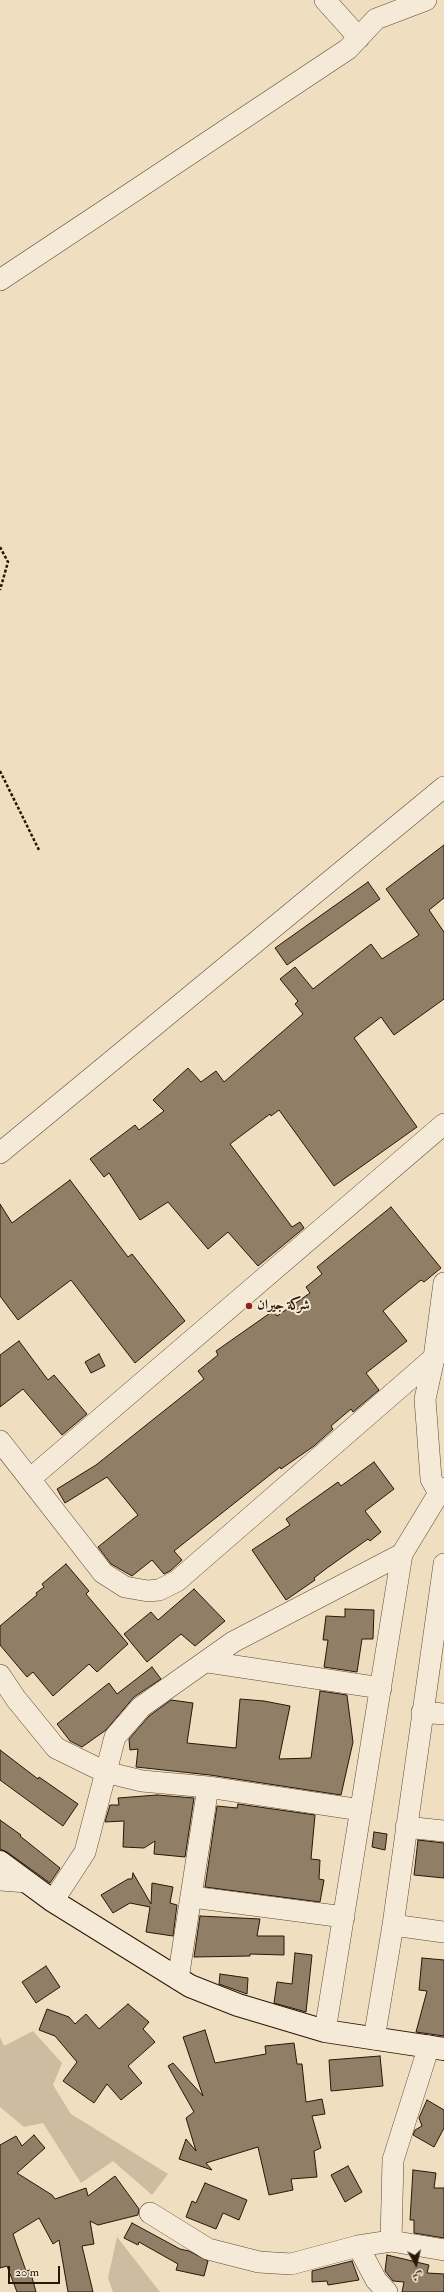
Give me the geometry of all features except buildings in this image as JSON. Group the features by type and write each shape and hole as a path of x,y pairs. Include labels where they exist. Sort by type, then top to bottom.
{"street":[{"path":"325,0 359,38"},
{"path":"0,280 348,50 376,19 426,0"},
{"path":"0,1153 444,787"},
{"path":"31,1478 444,1124"},
{"path":"325,2031 402,1554 442,1492 432,1479 425,1399 439,1353 444,1283"},
{"path":"0,1441 31,1478 103,1573 125,1587 148,1591 158,1590 177,1581 439,1353"},
{"path":"53,1901 84,1852 115,1737 141,1707 208,1662 233,1642 402,1554"},
{"path":"374,2039 393,1925 422,1712 441,1606 444,1564"},
{"path":"208,1662 381,1688"},
{"path":"0,1675 8,1703 56,1748 105,1772 142,1781 208,1787 361,1810"},
{"path":"422,1712 444,1714"},
{"path":"178,1979 208,1787"},
{"path":"406,1827 444,1831"},
{"path":"0,1862 53,1901 190,1986 238,2005 325,2031 436,2047 393,2160 391,2241"},
{"path":"0,1880 27,1882"},
{"path":"192,1897 344,1917"},
{"path":"393,1925 444,1932"},
{"path":"150,2213 208,2249 259,2262 291,2264 358,2246 391,2241 444,2250"},
{"path":"358,2246 376,2280 387,2292"}],"path":[{"path":"0,547 8,562 0,590"},
{"path":"0,771 39,850"}],"shaded area":[{"path":"33,2031 62,2063 53,2085 71,2114 168,2174 152,2195 113,2161 81,2183 43,2123 24,2127 0,2107 0,2037 4,2046"},
{"path":"117,2237 160,2292 113,2292 108,2278"}],"place":[{"name":"شركة جيران","path":"249,1306"}]}
